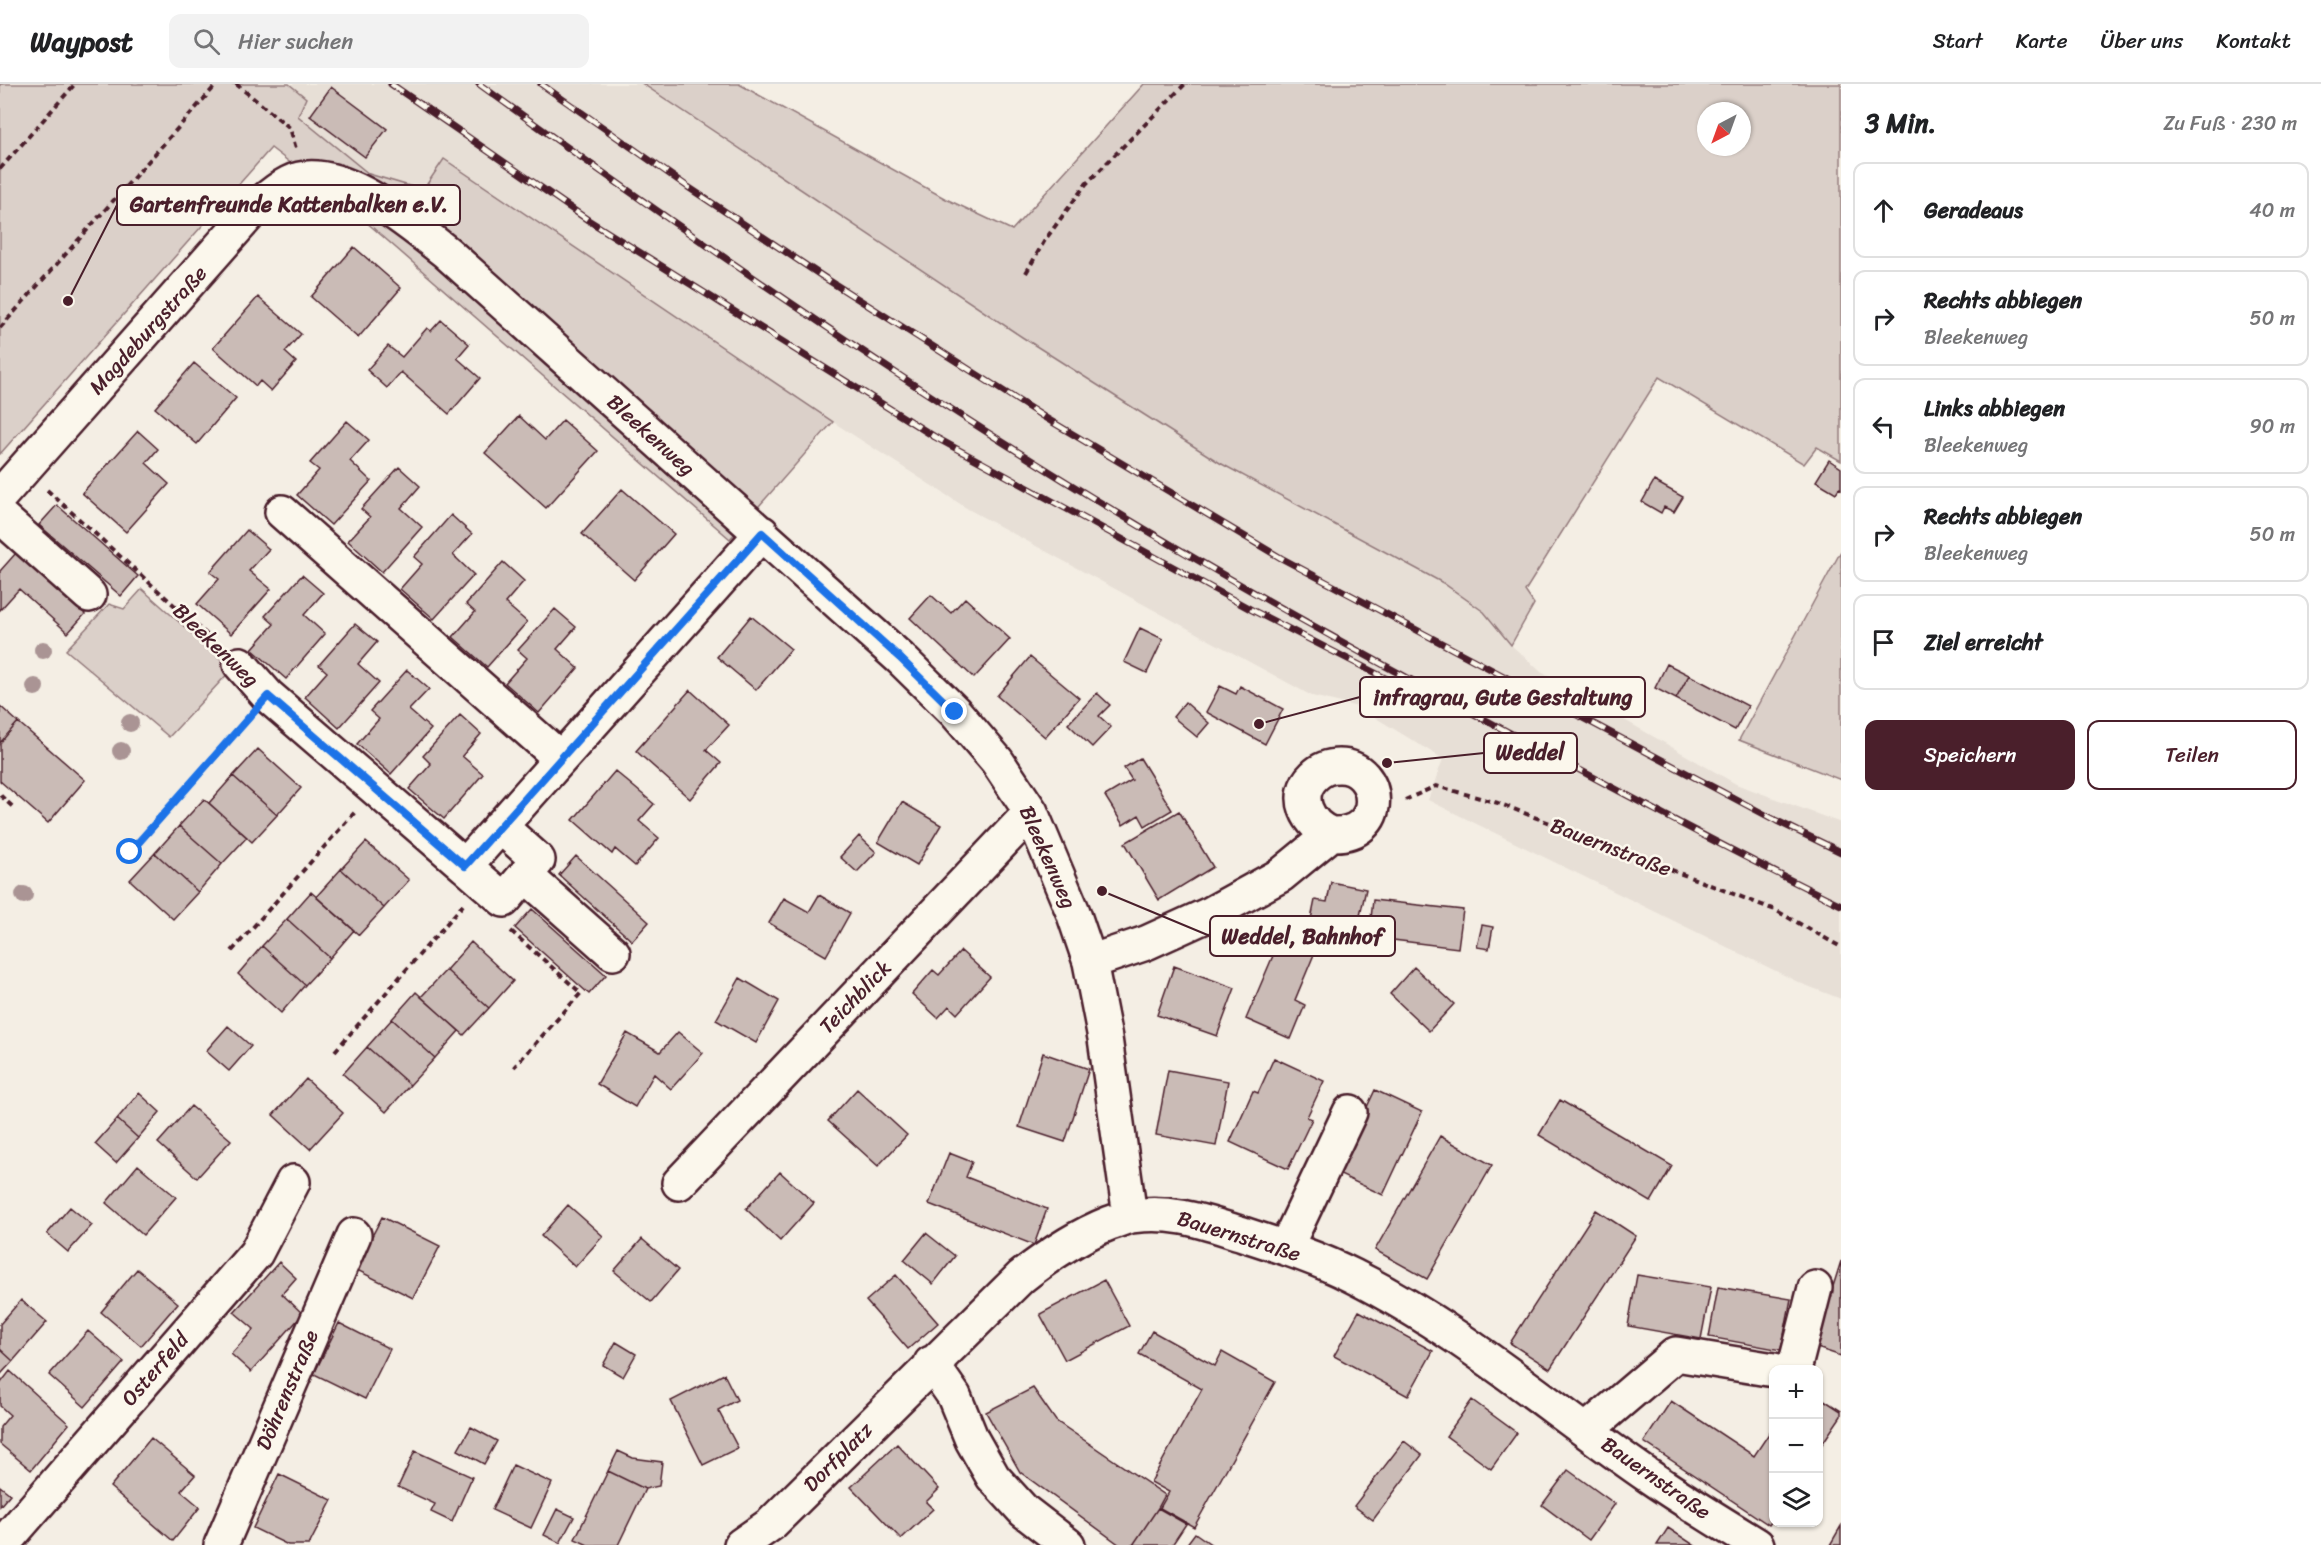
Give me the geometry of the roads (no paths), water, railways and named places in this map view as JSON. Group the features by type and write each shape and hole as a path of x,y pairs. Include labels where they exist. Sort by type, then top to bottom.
{"street":[{"name":"Magdeburgstraße","path":"0,496 252,212 290,182 306,178"},
{"name":"Bleekenweg","path":"306,178 336,182 368,195 446,252 762,533 900,658 955,712 997,761 1031,812 1073,912 1090,962"},
{"path":"282,512 560,758"},
{"path":"0,516 89,595"},
{"path":"500,826 538,860 525,875 484,883 500,826 762,533"},
{"name":"Bleekenweg","path":"240,664 268,696 484,883"},
{"path":"1130,1216 1106,1038 1090,962 1146,943 1212,913 1281,875 1331,834 1343,835 1365,823 1373,802 1371,789 1363,776 1343,766 1330,766 1320,770 1307,785 1304,796 1305,811 1312,823 1331,834"},
{"name":"Teichblick","path":"679,1183 1031,812"},
{"path":"525,875 613,953"},
{"path":"1286,1248 1350,1112"},
{"name":"Osterfeld","path":"2,1545 256,1253 293,1182"},
{"name":"Bauernstraße","path":"1130,1216 1182,1215 1286,1248 1352,1275 1413,1309 1460,1339 1650,1476 1757,1545"},
{"name":"Dorfplatz","path":"741,1545 771,1524 991,1305 1047,1257 1087,1232 1130,1216"},
{"name":"Döhrenstraße","path":"220,1545 354,1235"},
{"path":"1795,1365 1815,1288"},
{"path":"1587,1430 1676,1354 1769,1369"},
{"path":"932,1363 954,1396 972,1440 993,1477 1024,1511 1068,1545"}],"railway":[{"path":"391,84 588,220 935,437 1252,610 1436,704"},
{"path":"479,84 802,311 1001,441 1133,522 1268,601 1404,676 1691,829 1841,905"},
{"path":"541,84 688,187 825,278 1044,417 1281,558 1777,821 1841,852"}],"place":[{"name":"Gartenfreunde Kattenbalken e.V.","path":"68,301"},
{"name":"infragrau, Gute Gestaltung","path":"1259,724"},
{"name":"Weddel","path":"1387,763"},
{"name":"Weddel, Bahnhof","path":"1102,891"}]}
